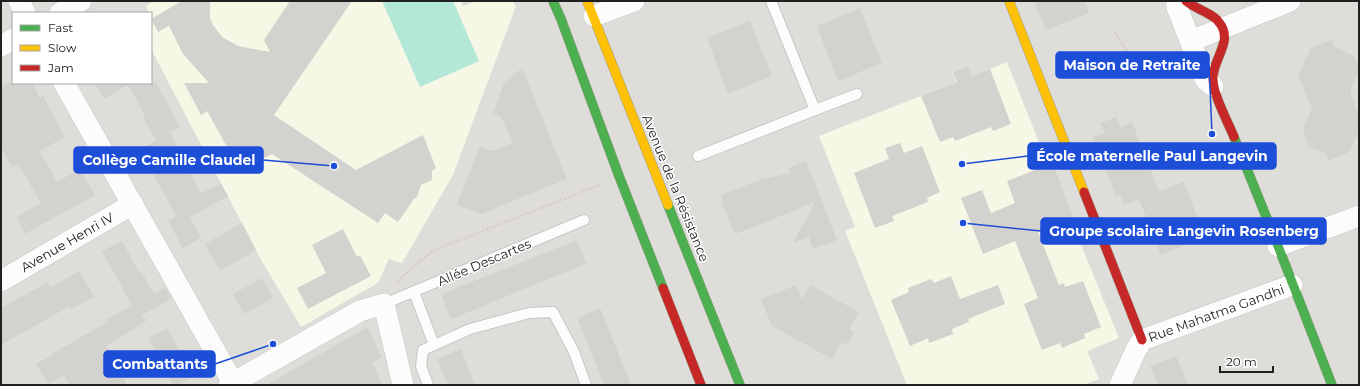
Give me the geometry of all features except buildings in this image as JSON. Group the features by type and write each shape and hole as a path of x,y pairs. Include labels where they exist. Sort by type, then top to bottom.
{"main road":[{"path":"553,1 562,19 619,176 701,385"},
{"path":"1009,1 1142,340"},
{"path":"1186,1 1196,9 1213,17 1222,27 1226,40 1213,72 1213,86 1278,246 1332,385"},
{"name":"Avenue de la Résistance","path":"591,9 740,385"}],"street":[{"path":"18,1 24,12"},
{"path":"62,12 81,1"},
{"path":"591,9 634,1"},
{"path":"1177,1 1177,7 1206,79 1213,86"},
{"path":"1191,40 1290,1"},
{"path":"1,46 12,40"},
{"path":"65,84 133,204 231,384 360,311 384,304 403,385"},
{"name":"Avenue Henri IV","path":"1,281 133,204"},
{"path":"1278,246 1359,216"},
{"name":"Rue Mahatma Gandhi","path":"1120,385 1142,340 1292,285"}],"lane":[{"path":"771,1 815,110"},
{"path":"698,156 857,94"},
{"name":"Allée Descartes","path":"384,304 584,220"},
{"path":"414,292 434,345"},
{"path":"428,385 421,366 423,350 470,329 529,313 553,312 574,352 586,385"}],"path":[{"path":"1115,32 1141,75"},
{"path":"384,304 402,277 432,251 619,176"}],"shaded area":[{"path":"1,1 1359,1 1359,385 1,385"},
{"path":"154,1 461,1 463,6 477,1 513,1 516,6 453,175 402,263 389,259 378,283 301,327 260,258 152,51 152,12 149,12 146,6"},
{"path":"1007,62 1048,165 1053,163 1074,218 1071,220 1119,338 1087,351 1099,379 1086,385 907,385 845,231 855,227 819,136 956,82 953,72 968,66 972,76"}],"green space":[{"path":"382,1 453,1 479,61 420,87"}],"traffic: fast":[{"path":"553,1 663,288"},
{"path":"1234,137 1332,385"},
{"path":"668,205 740,385"}],"traffic: slow":[{"path":"587,1 668,205"},
{"path":"1009,1 1084,192"}],"traffic: jam":[{"path":"1186,1 1214,17 1224,31 1223,44 1214,71 1213,84 1234,137"},
{"path":"1084,192 1142,340"},
{"path":"663,288 701,385"}],"place":[{"name":"Maison de Retraite","path":"1212,134"},
{"name":"École maternelle Paul Langevin","path":"962,164"},
{"name":"Collège Camille Claudel","path":"334,166"},
{"name":"Groupe scolaire Langevin Rosenberg","path":"963,223"},
{"name":"Combattants","path":"273,344"}]}
